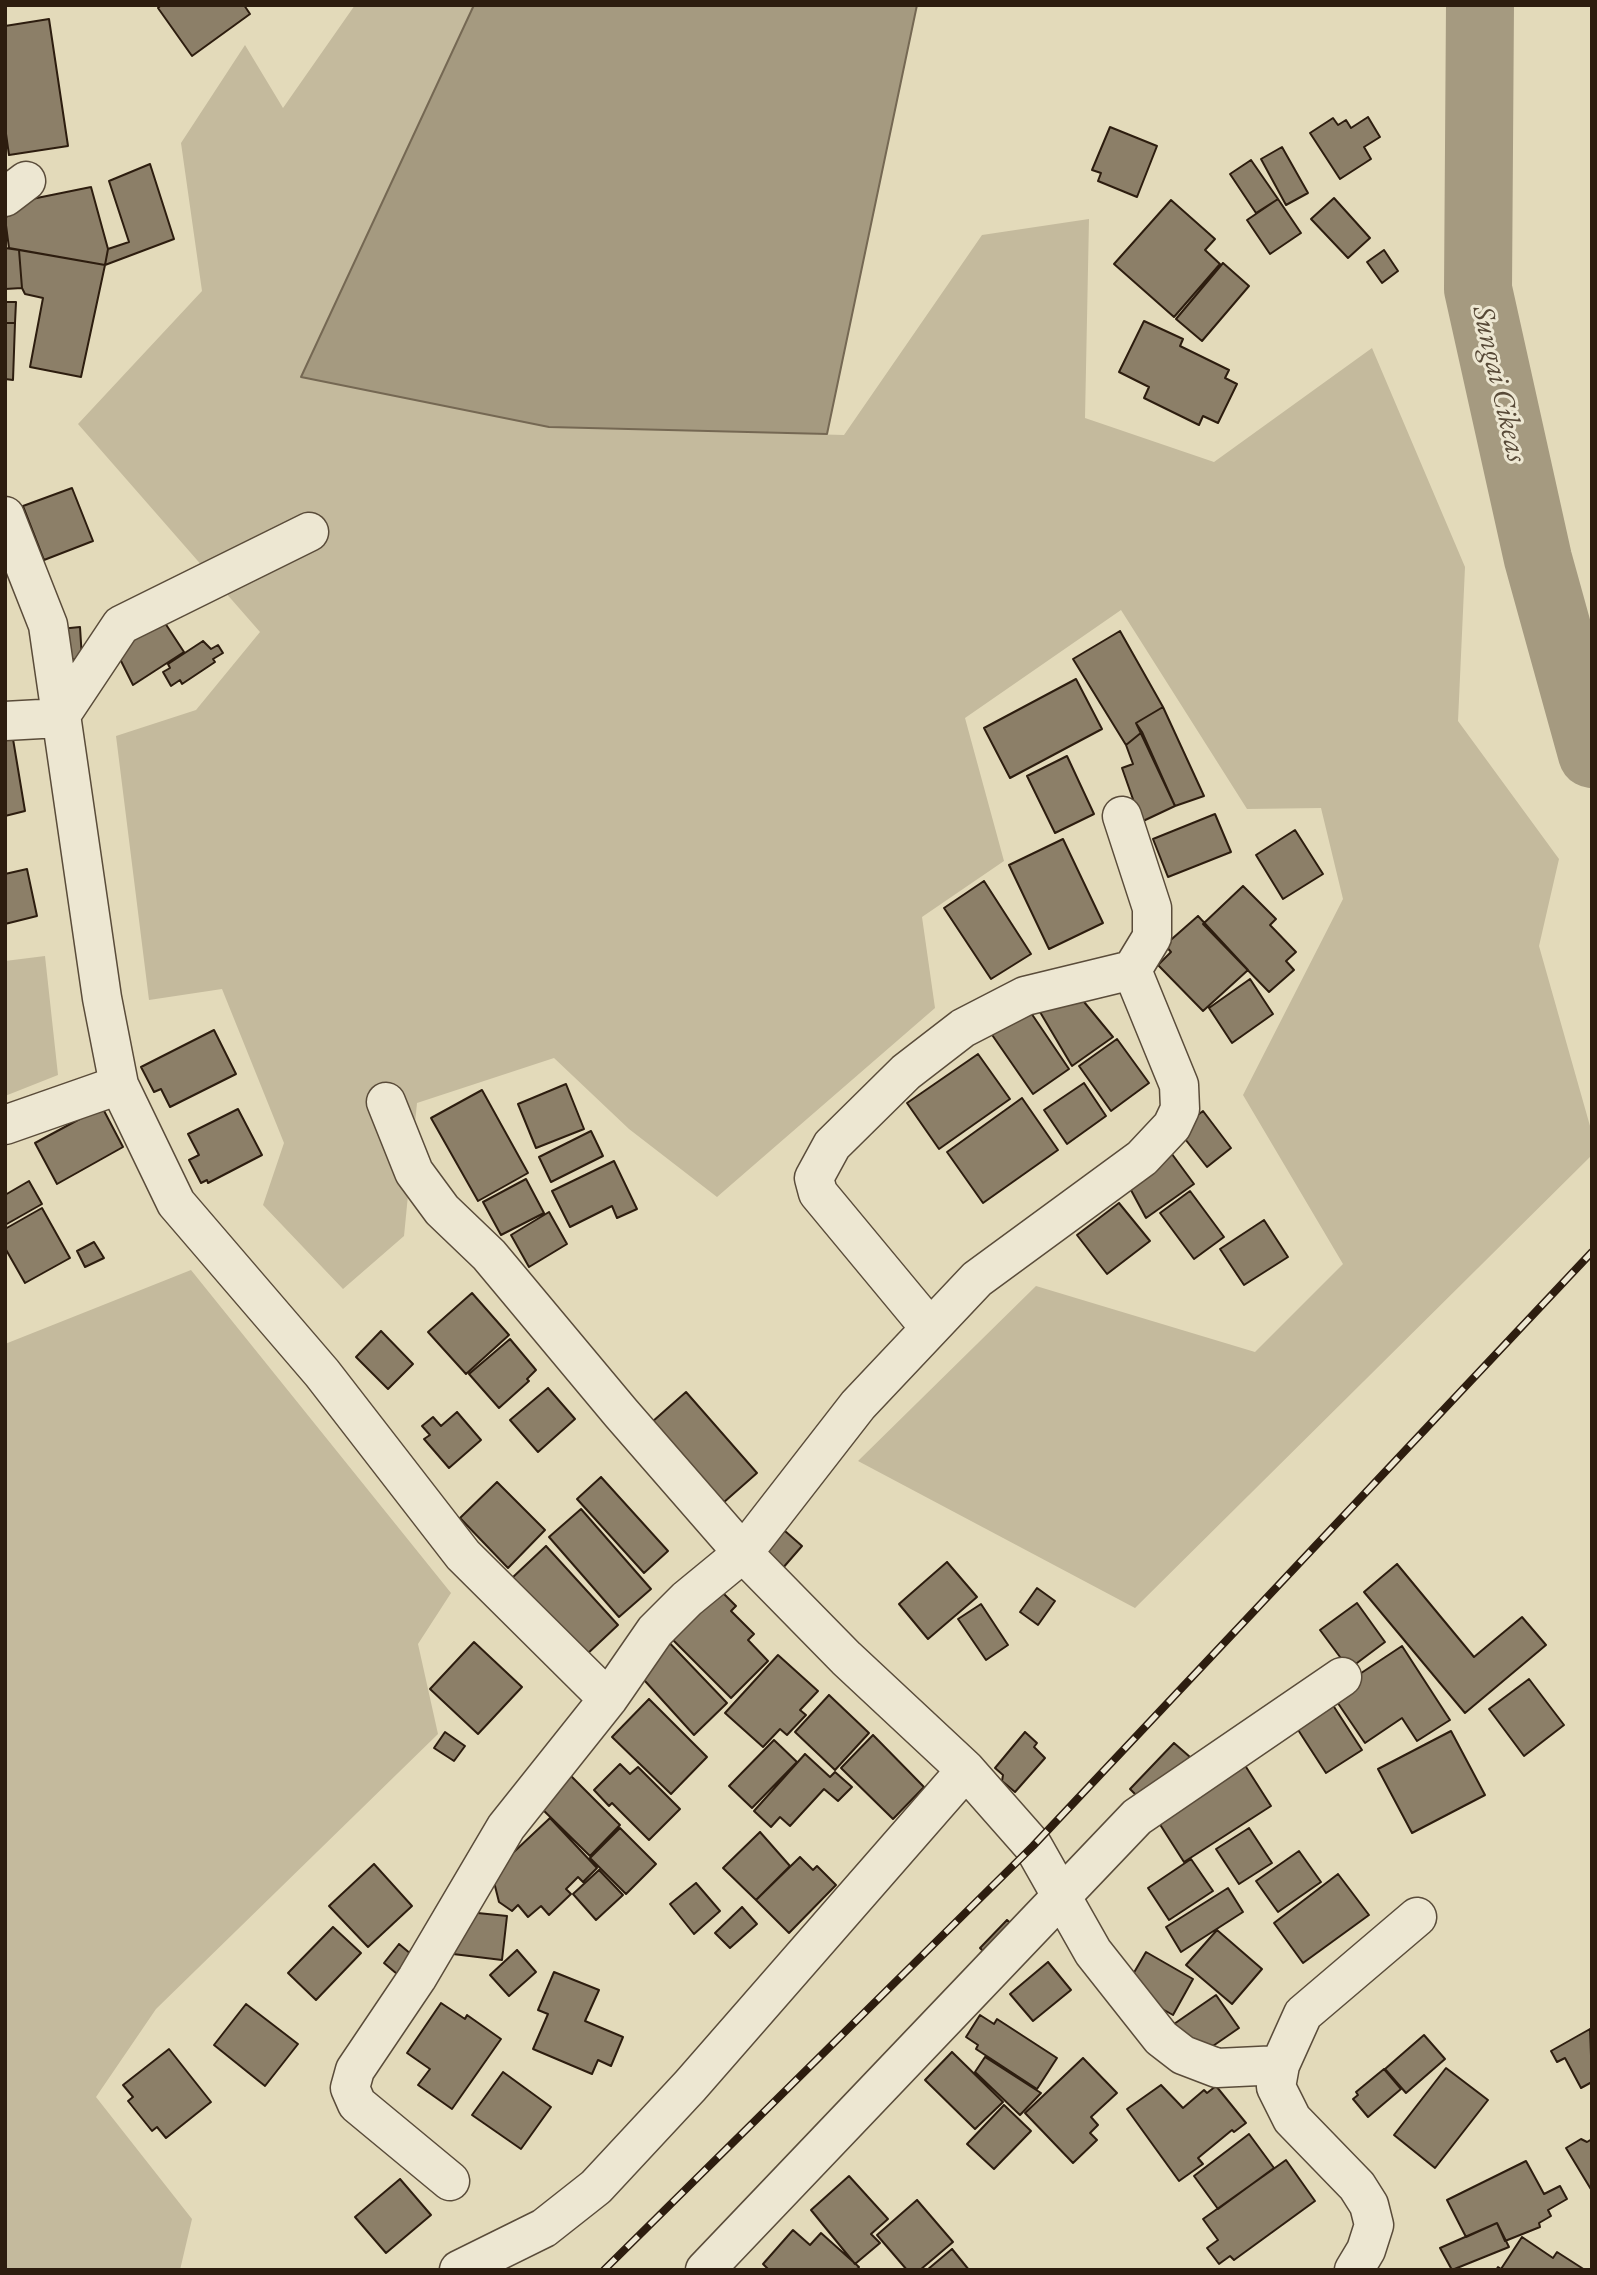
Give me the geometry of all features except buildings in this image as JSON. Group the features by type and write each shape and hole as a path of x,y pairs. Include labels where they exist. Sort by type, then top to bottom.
{"street":[{"path":"5,516 48,625 102,998 119,1085 176,1203 322,1373 463,1555 608,1699"},
{"path":"60,718 121,625 309,532"},
{"path":"5,721 60,718"},
{"path":"930,1328 818,1193 814,1178 832,1145 906,1072 963,1028 1025,996 1132,970 1152,937 1153,908 1122,816"},
{"path":"450,2181 357,2104 350,2088 355,2070 417,1978 506,1827 608,1699 655,1631 687,1599 743,1553 858,1405 977,1279 1142,1158 1172,1126 1180,1109 1179,1085 1132,970"},
{"path":"5,1125 119,1085"},
{"path":"386,1102 405,1153 422,1185 442,1210 489,1255 743,1553 846,1658 966,1770 1033,1846 1093,1952 1133,2006 1161,2038 1183,2055 1217,2068 1280,2065"},
{"path":"705,2270 1137,1817 1342,1677"},
{"path":"459,2270 544,2228 596,2187 690,2086 966,1770"},
{"path":"1354,2270 1366,2250 1374,2225 1369,2205 1357,2186 1292,2119 1276,2087 1280,2065 1303,2014 1417,1917"}],"shaded area":[{"path":"355,5 474,5 301,377 549,427 844,435 982,235 1089,219 1085,418 1214,462 1372,348 1465,567 1458,721 1559,859 1539,946 1592,1133 1592,1155 1135,1608 858,1461 1036,1286 1255,1352 1343,1264 1243,1095 1343,899 1321,808 1247,809 1121,610 965,718 1004,861 922,917 935,1008 717,1197 629,1129 554,1058 417,1103 404,1236 343,1289 263,1205 284,1143 222,989 149,1000 116,736 196,710 260,632 78,424 202,291 181,143 245,45 283,108"},
{"path":"474,5 917,5 827,434 549,427 301,377"},
{"path":"45,956 58,1075 5,1096 5,961"},
{"path":"191,1270 451,1593 418,1644 438,1734 156,2009 96,2097 192,2219 180,2270 5,2270 5,1344"}],"waterway":[{"name":"Sungai Cikeas","path":"1480,5 1478,289 1538,559 1592,754"}],"railway":[{"path":"604,2270 1033,1846 1592,1252"}]}
